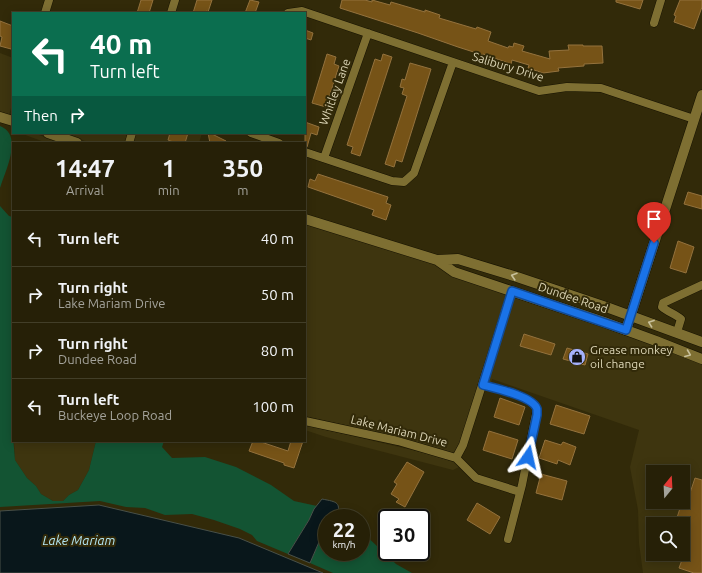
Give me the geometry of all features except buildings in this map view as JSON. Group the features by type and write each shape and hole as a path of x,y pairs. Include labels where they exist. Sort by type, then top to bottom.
{"main road":[{"path":"626,330 702,95"},
{"path":"0,116 12,119"},
{"path":"51,134 74,142"},
{"name":"Dundee Road","path":"306,219 437,260 454,272 626,330 702,360"},
{"name":"Dundee Road","path":"437,260 458,259 517,277 702,342"}],"street":[{"path":"45,12 50,0"},
{"path":"171,12 175,0"},
{"path":"654,22 661,0"},
{"name":"Salibury Drive","path":"295,12 305,12"},
{"name":"Salibury Drive","path":"306,12 539,92 567,87 602,88 694,119"},
{"name":"Whitley Lane","path":"324,158 368,33"},
{"name":"Salibury Drive","path":"306,152 392,181 404,182 414,173 453,62"},
{"path":"254,134 276,142"},
{"path":"677,332 681,319 669,313 662,307 663,303 702,285"},
{"name":"Lake Mariam Drive","path":"306,420 398,441 456,458 463,445 512,291"},
{"path":"483,385 523,397 532,402 537,410 520,492 508,539"},
{"path":"456,458 476,478 520,492"}],"shaded area":[{"path":"0,53 12,58 12,104 9,115 0,112"},
{"path":"23,134 36,134 60,142 44,142"},
{"path":"65,134 128,134 124,142 88,142"},
{"path":"136,134 202,134 199,142 133,142"},
{"path":"306,224 433,263 507,294 460,443 454,453 399,437 306,416"},
{"path":"515,297 648,343 702,364 702,573 643,573 639,543 638,510 630,467 639,430 492,379 491,383 488,382"},
{"path":"306,425 425,453 454,462 459,467 453,470 326,437 306,430"},
{"path":"14,442 96,442 89,470 78,490 69,495 63,501 53,501 41,494 36,486 27,478 15,460"}],"green space":[{"path":"0,126 7,131 11,137 12,145 9,163 0,188"},
{"path":"0,206 9,216 12,217 12,442 14,442 15,460 27,478 36,486 41,494 53,501 63,501 69,495 78,490 89,470 96,442 164,442 162,447 172,458 205,457 236,467 271,485 294,501 317,506 288,554 257,541 252,535 240,529 192,514 165,515 145,508 126,507 100,501 0,507"},
{"path":"370,539 378,547 378,561 393,561 412,573 333,573 310,563 318,544 318,561 370,561"}],"water":[{"path":"322,499 335,502 338,506 338,509 318,509 318,544 310,563 288,554 314,509"},
{"name":"Lake Mariam","path":"99,505 239,538 323,573 0,573 0,511"}],"place":[{"name":"Grease monkey oil change","path":"577,357"}],"route":[{"path":"528,457 537,415 536,406 523,397 483,385 512,291 626,330 654,243"}]}
